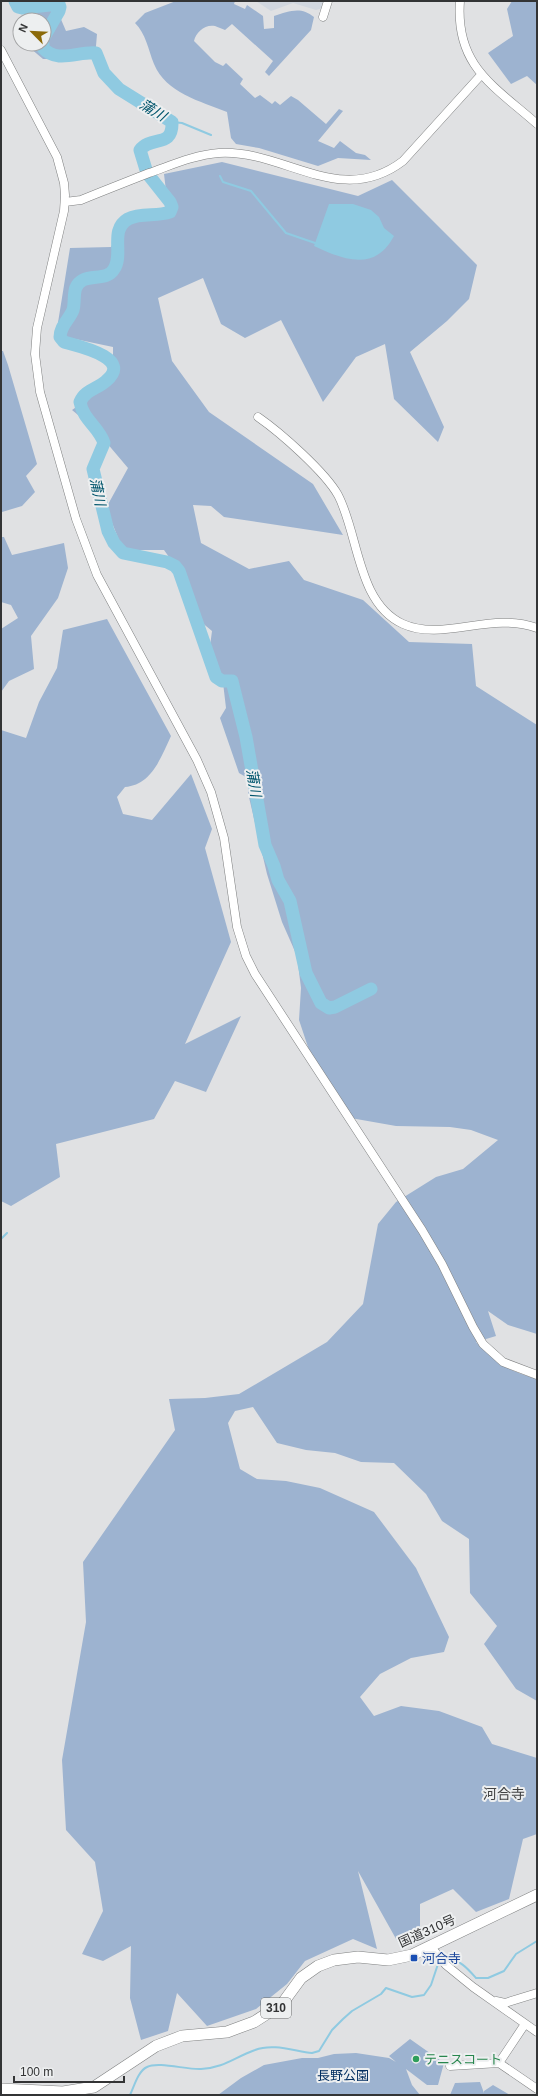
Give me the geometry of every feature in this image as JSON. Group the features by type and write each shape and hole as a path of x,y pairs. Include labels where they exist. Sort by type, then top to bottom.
{"highway":[{"name":"国道310号","path":"1,2089 63,2092 93,2091 156,2046 182,2036 227,2032 254,2022 282,2004 301,1978 318,1966 334,1960 358,1958 388,1960 400,1959 434,1951 537,1895"}],"street":[{"path":"323,18 328,1"},
{"path":"460,1 459,16 461,36 470,59 481,75 537,124"},
{"path":"1,50 57,157 64,183 65,202 37,328 35,354 40,392 76,519 97,575 196,760 211,792 221,823 238,926 246,956 255,974 422,1230 442,1264 483,1344 503,1362 537,1375"},
{"path":"65,202 81,200 167,166 200,155 228,153 254,157 332,179 352,180 371,177 387,171 402,160 481,75"},
{"path":"258,417 281,434 332,487 344,509 368,585 377,602 388,615 403,624 425,629 503,621 522,623 537,628"},
{"path":"434,1951 446,1965 537,2032"},
{"path":"493,2001 505,2003 537,1993"},
{"path":"499,2063 525,2024"},
{"path":"450,2066 499,2063 537,2089"}],"shaded area":[{"path":"256,1 326,1 323,8 316,10 293,3 271,11"},
{"path":"329,204 353,204 371,210 379,217 384,228 394,236 378,255 368,259 358,260 347,258 314,246"}],"green space":[{"path":"13,1 55,1 54,3 66,31 84,27 97,34 95,58 43,59 35,52 52,52 52,12 23,12"},
{"path":"176,1 235,1 234,4 245,9 247,5 263,16 264,29 274,28 274,16 290,11 295,10 304,12 314,17 311,30 269,76 265,72 273,61 232,24 225,30 215,26 204,27 194,41 215,62 223,66 226,63 243,79 240,84 255,98 260,95 272,104 275,101 280,105 291,96 298,100 326,124 339,109 343,111 318,141 334,148 340,141 356,153 365,155 371,160 338,158 318,166 259,148 236,144 231,138 227,112 185,95 175,89 159,74 142,32 135,23 145,13"},
{"path":"512,1 537,1 537,85 527,76 511,84 488,53 513,36 507,9"},
{"path":"222,162 358,196 392,180 477,265 469,299 447,321 410,352 444,427 438,442 394,399 385,344 356,357 323,402 281,320 245,338 221,324 203,278 158,298 172,361 209,412 313,484 343,535 224,517 211,506 193,505 201,543 249,569 289,561 304,580 363,600 409,642 472,644 476,686 537,725 537,1334 508,1325 488,1311 496,1336 476,1342 497,1361 510,1369 537,1379 537,1701 516,1689 484,1644 497,1626 470,1593 469,1539 442,1521 426,1494 394,1463 361,1462 335,1453 306,1450 277,1443 253,1407 235,1411 228,1423 240,1469 257,1479 286,1481 320,1488 374,1512 416,1568 449,1637 444,1652 411,1658 380,1674 360,1697 374,1716 401,1706 439,1711 482,1727 492,1744 537,1758 537,1834 523,1839 509,1899 476,1912 453,1889 420,1904 420,1929 400,1946 358,1871 377,1949 353,1939 305,1961 287,1984 256,2009 207,2026 177,1993 168,2031 141,2040 130,1998 131,1946 103,1961 82,1954 103,1911 95,1862 66,1830 62,1760 86,1622 83,1562 175,1430 169,1399 205,1398 239,1394 327,1342 363,1304 378,1224 396,1202 436,1177 463,1169 498,1140 471,1130 450,1127 396,1126 345,1117 313,1062 299,1020 301,988 297,956 282,922 267,874 248,793 251,780 239,773 220,718 226,708 222,674 207,669 212,631 194,616 179,571 164,550 123,550 106,508 128,468 95,429 72,410 113,382 113,347 56,335 70,248 111,247 121,224 168,208 164,174"},
{"path":"1,351 3,351 8,365 37,464 26,476 35,492 22,506 2,512"},
{"path":"1,537 4,537 12,555 64,543 68,568 58,598 31,636 34,669 9,681 1,692 1,629 18,618 11,605 1,602"},
{"path":"107,619 171,736 159,761 149,776 134,785 125,787 117,797 123,814 152,820 191,774 212,829 205,848 231,942 185,1044 241,1016 206,1092 175,1081 154,1119 56,1144 60,1177 11,1206 1,1201 1,730 26,738 39,702 57,668 63,630"},
{"name":"長野公園","path":"410,2039 444,2063 438,2085 427,2085 406,2069 412,2085 420,2095 218,2095 241,2078 264,2065 302,2058 318,2058 334,2054 356,2053 389,2058 396,2062 389,2056"},
{"path":"480,2082 484,2093 484,2091 493,2085 510,2095 450,2095 455,2083"}],"waterway":[{"name":"蒲川","path":"15,1 18,7 22,8 59,4 59,11 52,23"},
{"name":"蒲川","path":"48,52 61,56 96,53 104,73 119,89 172,122 169,136 165,139 150,143 140,150 147,173 170,202 172,207 170,212 133,217 122,224 119,229 118,256 114,269 108,275 83,280 79,283 75,289 73,310 60,333 60,337 64,342 101,354 109,360 113,366 113,373 106,381 88,392 80,402 84,414 99,432 104,443 93,469 108,531 114,543 123,553 167,562 175,566 179,571 216,677 222,681 232,681 246,737 265,845 278,880 290,901 306,973 321,1003 329,1008 335,1007 371,989"},
{"path":"172,122 182,123 211,135"},
{"path":"220,176 223,182 251,191 286,233 315,243"},
{"path":"1,1239 7,1233"},
{"path":"446,1960 455,1960 459,1962 476,1978 488,1978 504,1971 516,1954 537,1941"},
{"path":"130,2095 141,2072 152,2065 165,2065 195,2069 216,2067 255,2050 269,2047 312,2053 319,2051 332,2030 343,2019 352,2011 381,1994 386,1988 412,1997 424,1995 431,1985 438,1964 440,1963"}],"place":[{"name":"河合寺","path":"414,1958"},
{"name":"テニスコート","path":"416,2059"}],"district":[{"name":"河合寺","path":"504,1794"}]}
